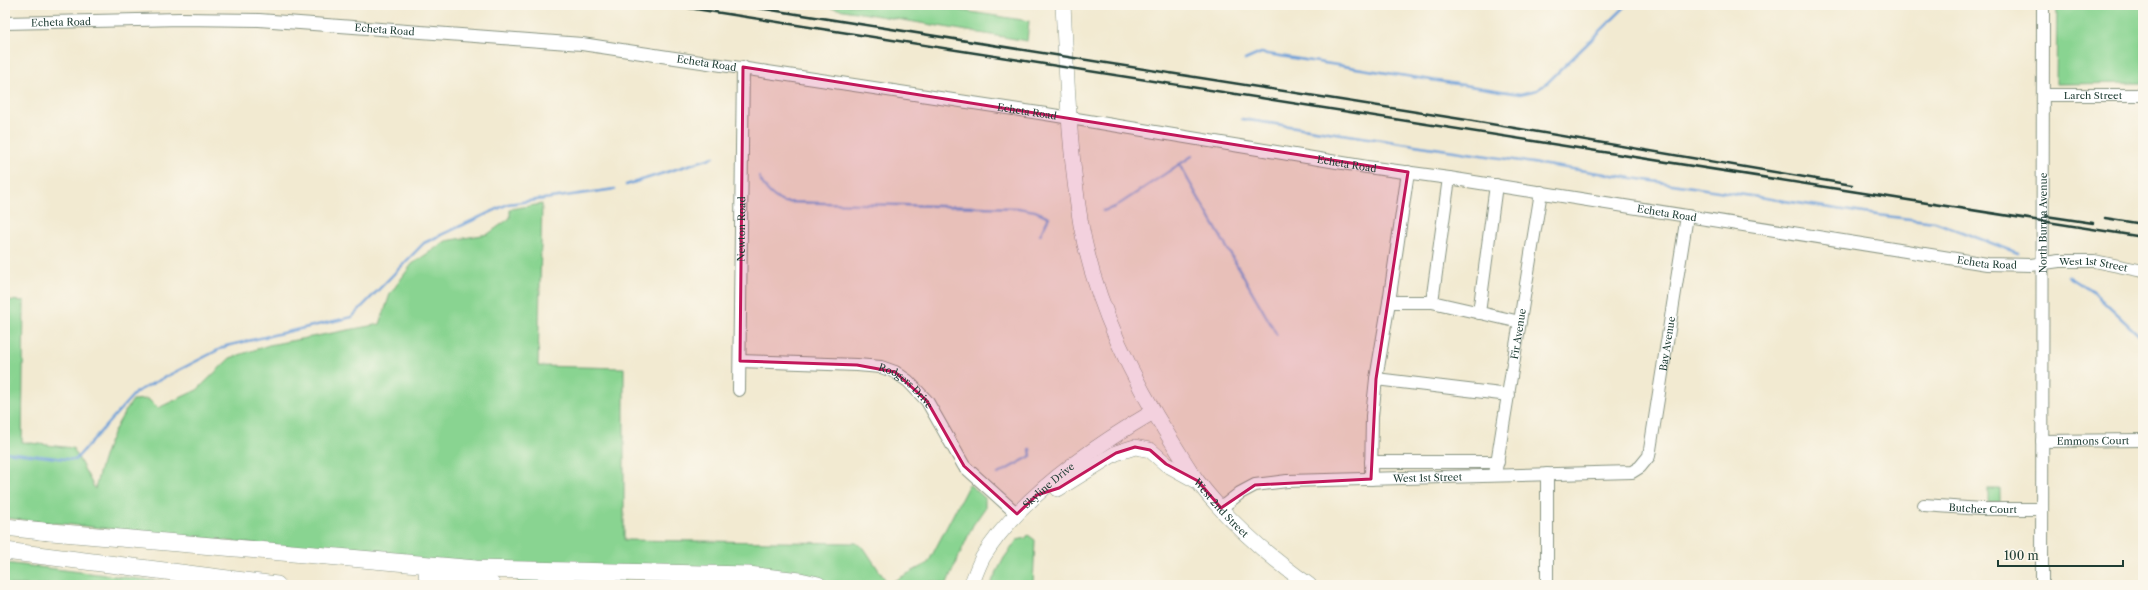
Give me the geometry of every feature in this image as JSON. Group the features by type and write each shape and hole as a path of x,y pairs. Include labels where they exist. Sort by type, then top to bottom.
{"highway":[{"path":"5,527 375,568 492,585"},
{"path":"40,531 476,569 748,575 800,581 818,585"},
{"path":"5,551 277,585"},
{"path":"219,578 251,585"}],"main road":[{"name":"West 2nd Street","path":"1063,5 1069,118 1081,224 1089,262 1118,341 1153,412 1198,482 1221,508 1257,544 1309,585"},
{"name":"Skyline Drive","path":"971,585 983,558 1017,514 1037,495 1082,459 1153,412"},
{"path":"1037,495 1059,488 1116,453 1136,447 1150,450 1166,464 1198,482"}],"street":[{"name":"North Burma Avenue","path":"2042,585 2044,263 2043,5"},
{"name":"Echeta Road","path":"5,23 259,20 582,44 743,67 1069,118 1367,167 1496,185 1987,264 2031,265 2044,263"},
{"name":"Newton Road","path":"739,390 743,67"},
{"name":"Larch Street","path":"2043,96 2143,94"},
{"path":"1371,479 1372,416 1376,379 1408,172"},
{"path":"1432,302 1449,178"},
{"path":"1479,313 1496,185"},
{"name":"Fir Avenue","path":"1496,475 1540,192"},
{"name":"Bay Avenue","path":"1640,467 1649,456 1686,216"},
{"name":"West 1st Street","path":"2044,263 2094,261 2143,271"},
{"path":"1389,302 1432,302 1520,322"},
{"name":"Rodgers Drive","path":"740,361 857,365 882,367 895,372 908,381 927,401 964,466 1017,514"},
{"path":"1376,379 1509,395"},
{"name":"Emmons Court","path":"2042,441 2143,440"},
{"path":"1371,462 1498,462"},
{"name":"West 1st Street","path":"1221,508 1240,492 1255,484 1287,481 1632,472 1640,467"},
{"path":"1547,474 1547,585"},
{"name":"Butcher Court","path":"1924,505 1981,509 2042,509"}],"highlighted area":[{"path":"743,67 1408,172 1376,379 1371,479 1255,485 1221,508 1198,481 1166,464 1150,450 1135,447 1116,453 1059,488 1037,495 1017,514 964,466 927,401 895,372 857,365 740,361"}],"green space":[{"path":"814,5 925,5 1029,21 1027,41"},
{"path":"2057,5 2143,5 2143,83 2056,84"},
{"path":"542,204 538,366 624,368 624,540 856,543 864,548 888,584 928,563 969,484 985,498 985,508 973,525 946,585 935,581 928,582 926,585 836,585 800,577 479,567 5,518 5,300 24,301 22,442 73,448 95,489 109,443 125,411 133,400 148,399 158,408 197,390 230,358 269,345 380,324 390,294 412,264 446,241 488,234 510,218 510,209"},
{"path":"1988,489 2000,489 2000,502 1988,502"},
{"path":"1028,535 1035,540 1033,585 990,585 1004,558 1017,540 1026,538"},
{"path":"5,563 191,585 5,585"},
{"path":"518,579 731,582 775,585 532,585 518,582"}],"waterway":[{"path":"1245,60 1261,53 1520,94 1537,90 1547,83 1627,5"},
{"path":"1242,119 1877,215 1935,222 2018,253"},
{"path":"1103,211 1115,207 1192,156"},
{"path":"626,185 714,157"},
{"path":"1179,164 1277,335"},
{"path":"759,177 769,192 783,202 1018,208 1035,211 1049,217 1040,235"},
{"path":"5,452 75,460 136,392 226,346 352,317 424,243 508,204 615,189"},
{"path":"2068,276 2094,293 2143,339"},
{"path":"998,474 1031,456 1030,449"}],"railway":[{"path":"670,5 2143,237"},
{"path":"739,5 1467,120 1852,185"},
{"path":"2046,216 2093,223"},
{"path":"2105,218 2143,224"}]}
